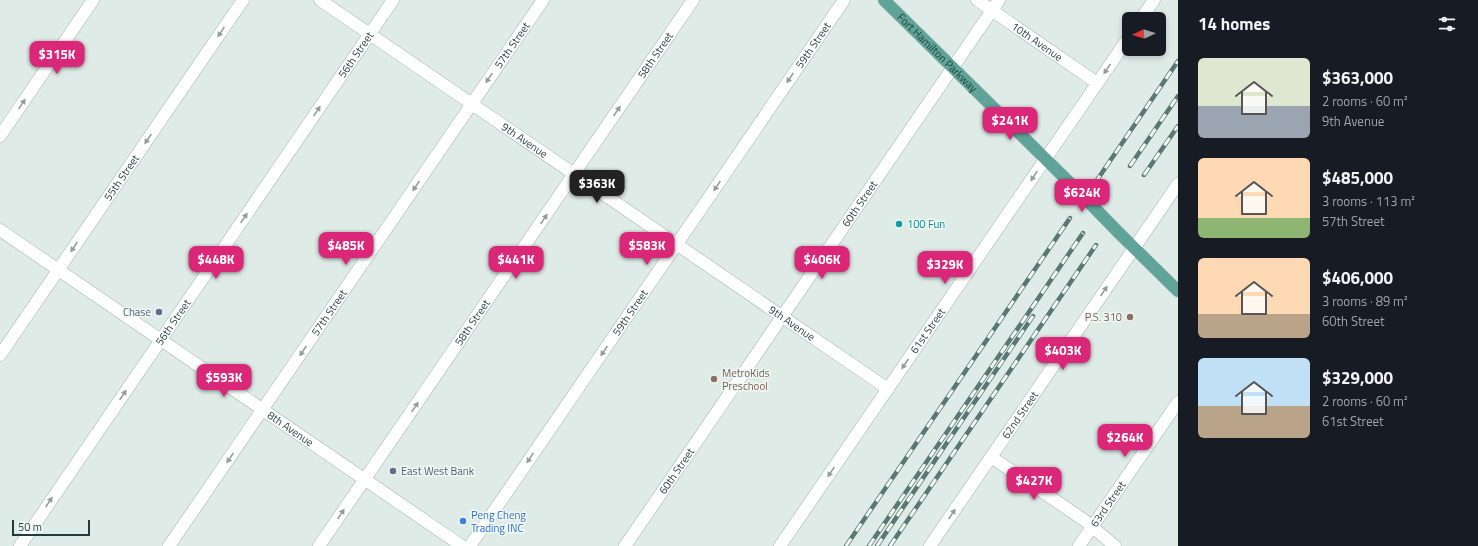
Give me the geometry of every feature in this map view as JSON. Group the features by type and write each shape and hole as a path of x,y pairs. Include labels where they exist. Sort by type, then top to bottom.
{"main road":[{"name":"Fort Hamilton Parkway","path":"884,0 1178,291"}],"street":[{"path":"0,136 93,0"},
{"name":"55th Street","path":"0,355 243,0"},
{"name":"9th Avenue","path":"320,0 888,389"},
{"name":"56th Street","path":"20,546 393,0"},
{"name":"57th Street","path":"169,546 543,0"},
{"name":"58th Street","path":"319,546 693,0"},
{"name":"59th Street","path":"470,546 844,0"},
{"name":"10th Avenue","path":"977,0 1098,83"},
{"name":"60th Street","path":"625,546 999,0"},
{"path":"1146,12 1154,0"},
{"name":"61st Street","path":"780,546 1122,47"},
{"name":"62nd Street","path":"930,546 1178,184"},
{"name":"8th Avenue","path":"0,230 462,546"},
{"name":"63rd Street","path":"1079,546 1178,402"},
{"path":"991,457 1084,520 1115,546"}],"railway":[{"path":"1095,183 1178,61"},
{"path":"1130,166 1178,96"},
{"path":"1144,175 1178,126"},
{"path":"846,546 1070,218"},
{"path":"869,546 1083,233"},
{"path":"890,546 1096,245"},
{"path":"877,546 1033,316"}],"place":[{"name":"100 Fun","path":"899,224"},
{"name":"Chase","path":"159,312"},
{"name":"P.S. 310","path":"1130,317"},
{"name":"MetroKids Preschool","path":"714,379"},
{"name":"East West Bank","path":"393,471"},
{"name":"Peng Cheng Trading INC","path":"463,521"}]}
